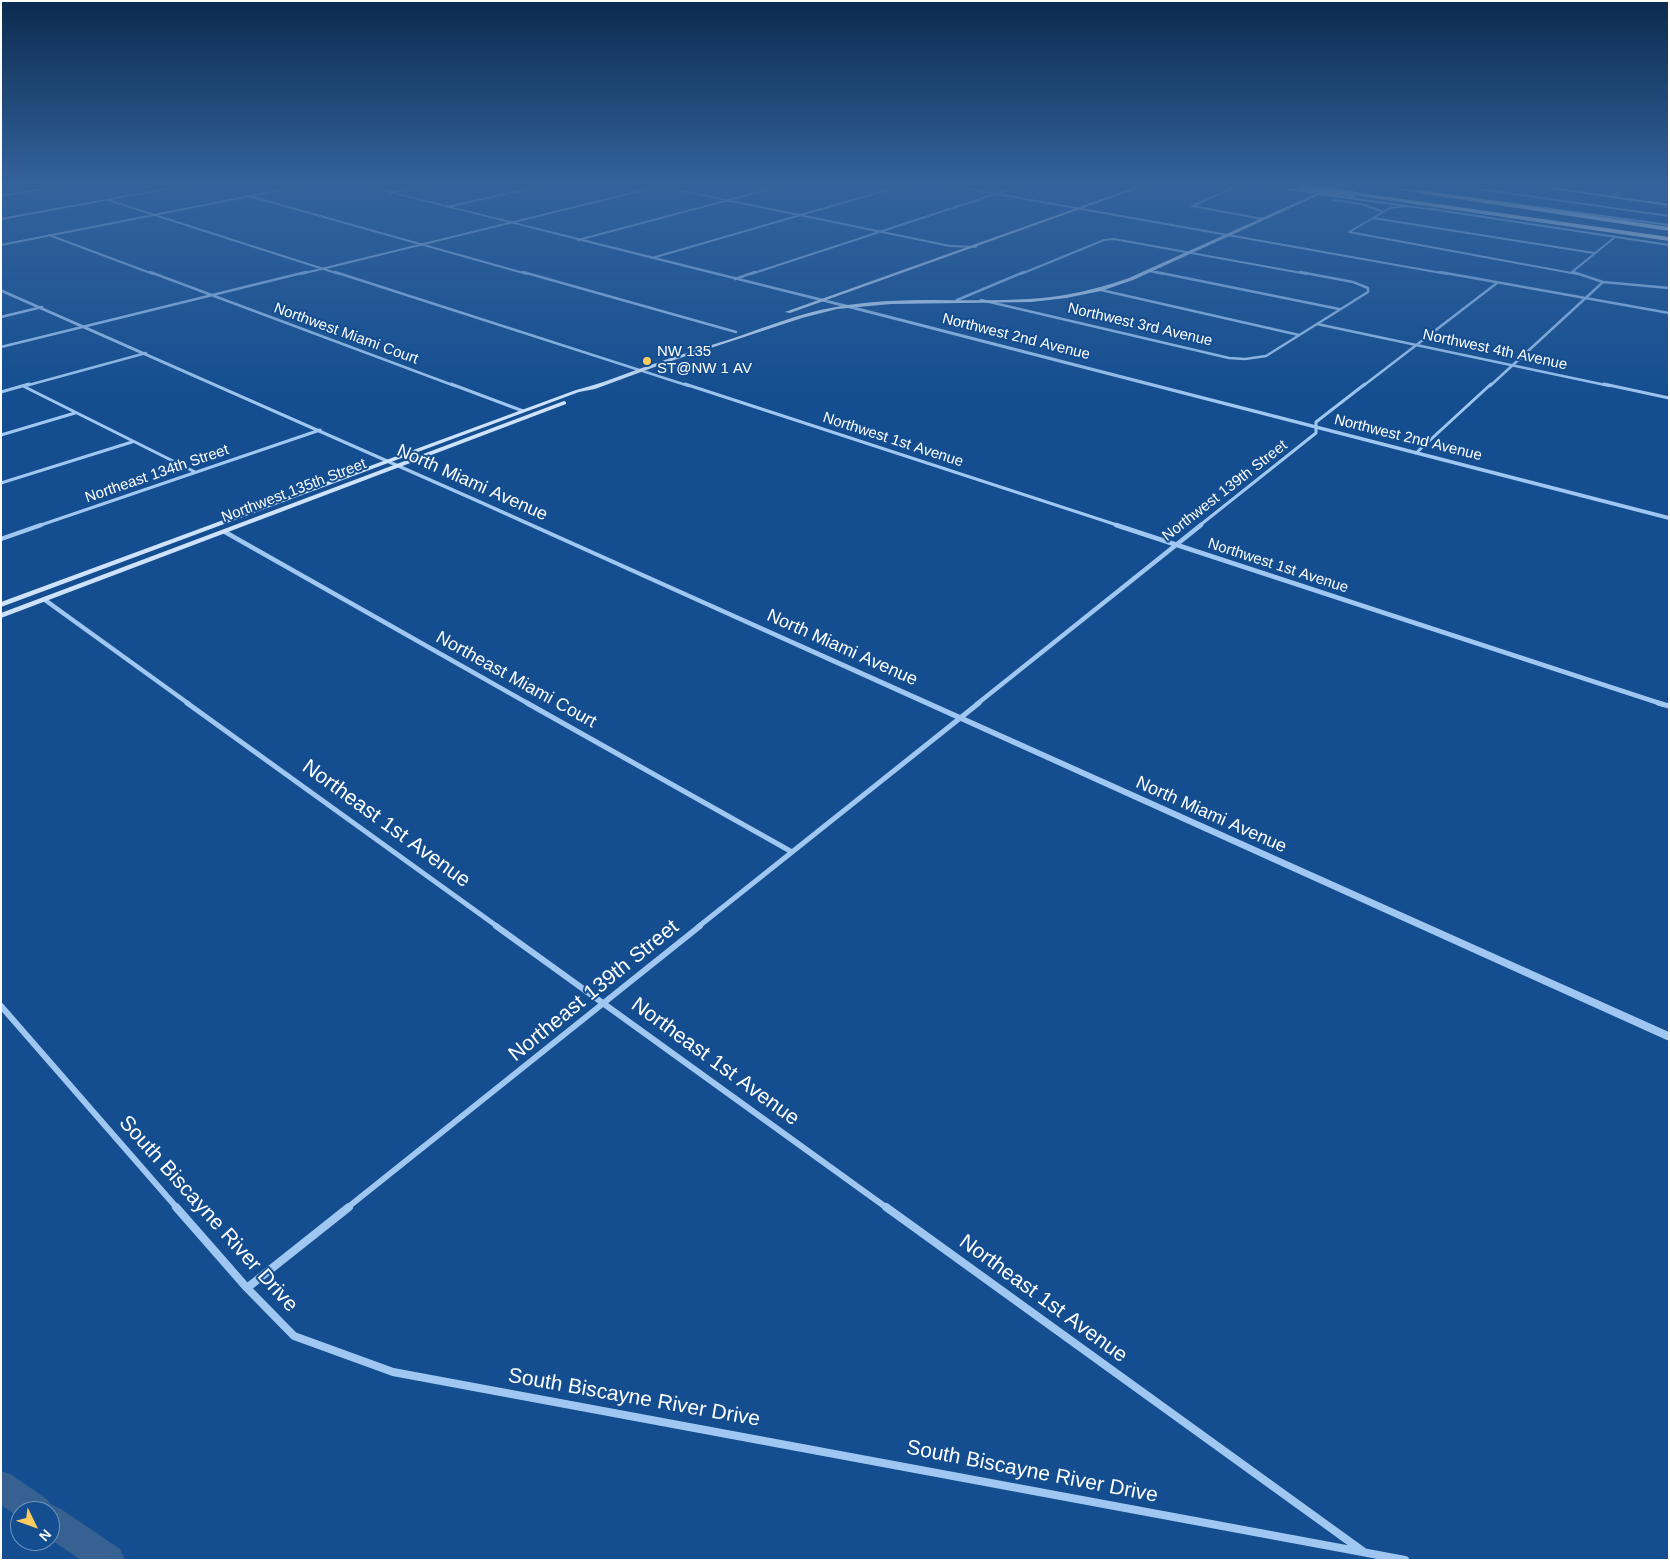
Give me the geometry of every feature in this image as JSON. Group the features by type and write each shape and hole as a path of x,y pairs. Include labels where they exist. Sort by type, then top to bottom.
{"main road":[{"path":"780,315 946,257"},
{"path":"914,268 857,296 924,301 1026,299 1067,296 1101,290 1179,257"},
{"name":"Northwest 135th Street","path":"1,605 523,411 786,319 844,306 924,301"},
{"path":"786,319 827,302"},
{"path":"873,313 872,307 884,302"},
{"name":"Northwest 135th Street","path":"695,350 701,345 753,325"},
{"name":"Northwest 135th Street","path":"1,616 588,394 593,388"},
{"path":"482,434 490,428 524,415 523,411"}],"street":[{"name":"Northwest Miami Court","path":"107,257 523,411"},
{"name":"Northwest 1st Avenue","path":"286,257 641,370 1669,706"},
{"path":"1,347 372,257"},
{"path":"468,257 736,332"},
{"name":"Northwest 2nd Avenue","path":"647,257 1669,518"},
{"path":"652,258 656,257"},
{"path":"735,279 803,257"},
{"path":"957,300 1063,257"},
{"name":"Northwest 3rd Avenue","path":"981,300 1228,358 1245,359 1266,356 1368,292 1368,288 1352,282 1222,257"},
{"path":"1351,257 1669,313"},
{"path":"1484,257 1572,272 1603,282 1669,288"},
{"path":"1572,272 1590,257"},
{"path":"1149,271 1340,309"},
{"path":"1416,453 1603,282"},
{"name":"Northwest 139th Street","path":"960,718 1316,433 1316,422 1497,283"},
{"name":"North Miami Avenue","path":"1,290 320,430 1669,1038"},
{"path":"1101,290 1300,335"},
{"path":"1026,299 1021,306 1030,311"},
{"path":"1,317 42,308"},
{"name":"Northwest 4th Avenue","path":"1317,324 1669,398"},
{"path":"1,392 146,353"},
{"path":"23,386 195,472"},
{"path":"1,435 76,413"},
{"name":"Northeast 134th Street","path":"1,539 320,430"},
{"path":"1,483 133,442"},
{"name":"Northeast Miami Court","path":"225,532 792,852"},
{"name":"Northeast 1st Avenue","path":"45,600 1364,1552"},
{"name":"Northeast 139th Street","path":"247,1288 960,718"},
{"name":"South Biscayne River Drive","path":"1,1006 247,1288 294,1336 393,1372 1405,1560"}],"waterway":[{"path":"1,1486 23,1501"},
{"path":"60,1527 109,1560"}],"place":[{"name":"NW 135 ST@NW 1 AV","path":"647,361"}]}
